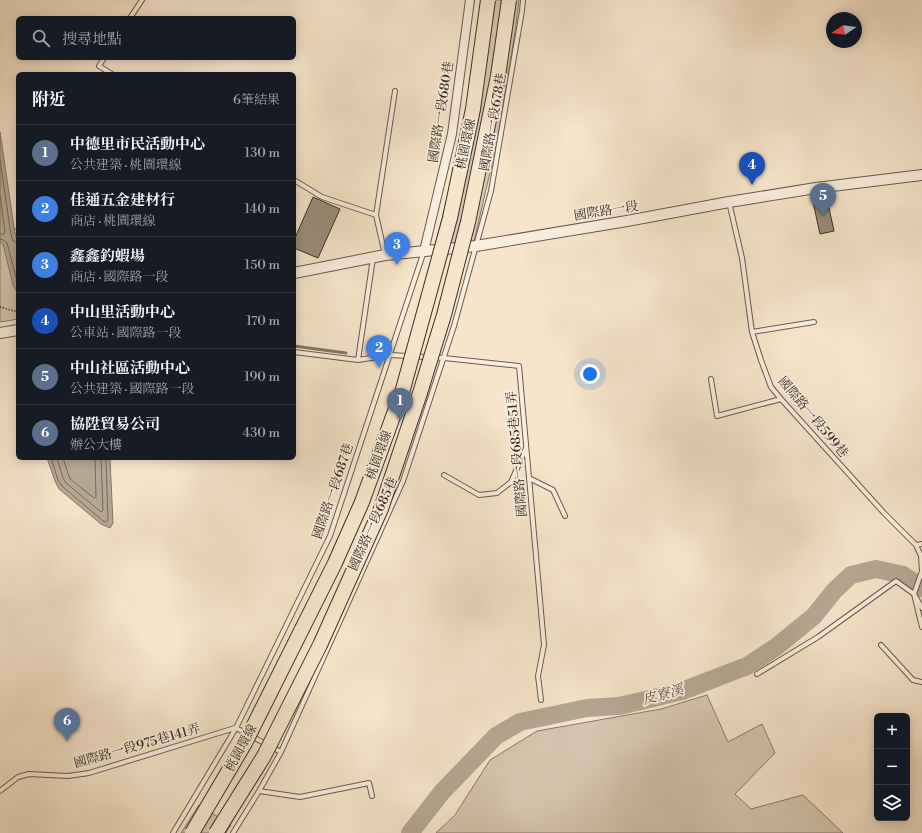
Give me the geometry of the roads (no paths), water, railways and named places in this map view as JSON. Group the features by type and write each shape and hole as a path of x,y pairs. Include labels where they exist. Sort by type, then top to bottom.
{"highway":[{"name":"桃園環線","path":"192,833 245,743 334,563 362,502 400,396 450,218 473,109 488,0"},
{"name":"桃園環線","path":"216,833 264,756 289,707 320,645 381,509 420,393 444,315 468,222 498,76 509,0"}],"street":[{"name":"國際路一段680巷","path":"424,251 452,134 470,0"},
{"name":"國際路一段","path":"296,273 385,255 476,246 626,222 729,202 816,188 922,175"},
{"path":"0,333 16,330"}],"lane":[{"path":"131,16 142,0"},
{"name":"國際路一段678巷","path":"476,246 491,191 523,0"},
{"path":"103,60 99,66 109,72"},
{"path":"385,255 376,215 395,91"},
{"path":"296,181 322,197 376,215"},
{"name":"國際路一段599巷","path":"729,202 742,258 752,332 771,387 884,513 916,545 921,556 922,571"},
{"name":"國際路一段685巷","path":"233,833 281,752 403,482 454,326 476,246"},
{"name":"國際路一段687巷","path":"173,833 236,728 330,536 424,251"},
{"path":"358,360 373,258"},
{"path":"752,332 814,322"},
{"name":"國際路一段685巷51弄","path":"296,352 358,360 390,355 444,358 519,366 544,645 538,676 541,700"},
{"path":"711,379 717,416 781,399"},
{"path":"444,475 479,495 497,493 511,482 526,448"},
{"path":"529,478 553,490 565,516"},
{"path":"916,545 922,544"},
{"path":"922,571 914,594 922,627"},
{"path":"757,674 818,637 896,581 914,594 922,608"},
{"path":"882,645 913,680 922,682"},
{"path":"236,728 281,752"},
{"name":"國際路一段975巷141弄","path":"0,792 18,777 29,774 68,776 89,773 236,728"},
{"path":"259,791 300,797 369,783 372,796"}],"water":[{"path":"0,132 16,236 16,290 13,285 3,244 0,242"},
{"path":"48,460 110,460 113,523 110,528 101,524 59,489"}],"waterway":[{"path":"296,346 346,353"},
{"name":"皮寮溪","path":"410,833 442,792 496,736 520,722 587,708 619,706 650,699 682,691 747,666 776,647 814,616 834,591 851,575 876,569 903,575 922,588"}],"place":[{"name":"中山里活動中心","path":"752,185"},
{"name":"中山社區活動中心","path":"823,216"},
{"name":"鑫鑫釣蝦場","path":"397,265"},
{"name":"佳通五金建材行","path":"379,368"},
{"name":"中德里市民活動中心","path":"400,421"},
{"name":"協陞貿易公司","path":"67,741"}]}
